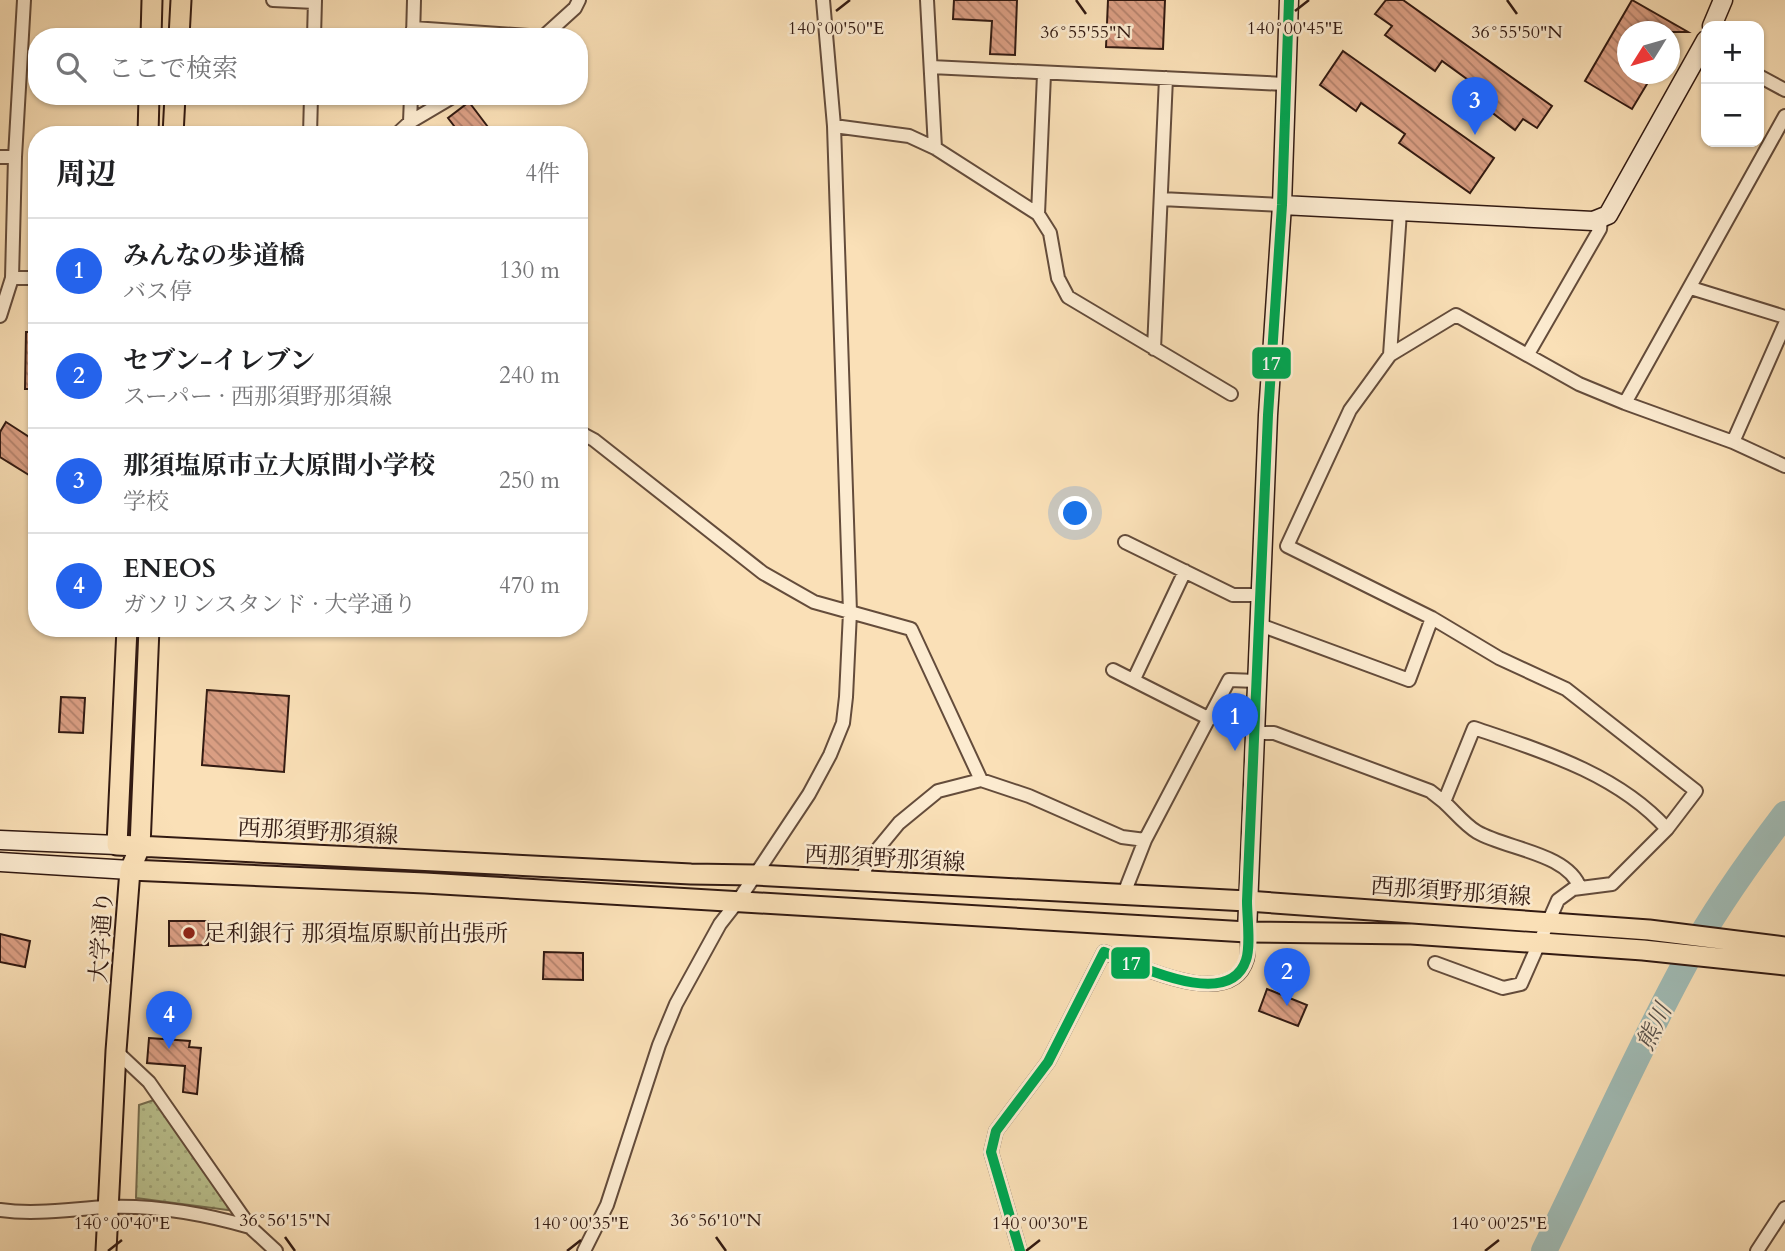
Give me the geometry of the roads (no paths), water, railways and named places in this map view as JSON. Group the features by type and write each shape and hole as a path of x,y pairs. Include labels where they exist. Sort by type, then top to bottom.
{"main road":[{"path":"151,28 152,0"},
{"path":"179,28 181,0"},
{"path":"148,126 149,105"},
{"path":"173,126 175,105"},
{"path":"127,637 117,845 130,870"},
{"name":"大学通り","path":"106,1251 130,870 140,847 149,637"},
{"name":"西那須野那須線","path":"117,845 1247,901 1649,930 1785,947"},
{"name":"西那須野那須線","path":"130,870 425,883 1247,932 1411,934 1643,950 1785,965"}],"street":[{"path":"0,316 12,278 15,157 24,0"},
{"path":"273,0 315,1 314,28"},
{"path":"413,28 415,0"},
{"path":"553,28 575,8 579,0"},
{"path":"584,1251 607,1205 659,1045 676,1004 720,924 809,794 843,723 850,612 834,126 823,0"},
{"path":"928,0 935,148"},
{"path":"1020,1251 991,1152 996,1130 1048,1062 1104,952 1185,982 1212,985 1223,982 1242,968 1248,955 1247,901 1268,415 1282,205 1289,0"},
{"path":"1715,21 1723,0"},
{"path":"1161,199 1601,220 1608,215 1701,51"},
{"path":"931,67 1285,84"},
{"path":"1038,215 1044,74"},
{"path":"1154,349 1166,78"},
{"path":"1764,78 1785,90"},
{"path":"310,126 311,105"},
{"path":"410,122 411,105"},
{"path":"406,126 439,105"},
{"path":"1625,403 1785,116"},
{"path":"834,126 909,136 935,148 1038,215 1050,233 1058,278 1068,297 1231,394"},
{"path":"0,157 15,157"},
{"path":"1390,355 1400,212"},
{"path":"1528,354 1600,229 1601,220"},
{"path":"12,278 28,278"},
{"path":"1691,288 1785,317"},
{"path":"1435,963 1503,988 1521,984 1558,900 1566,892 1612,884 1667,829 1696,791 1566,689 1499,658 1432,618 1287,546 1350,410 1390,355 1457,315 1579,384 1733,442 1785,466"},
{"path":"1733,442 1785,324"},
{"path":"588,437 604,447 763,573 814,602 911,629 981,780"},
{"path":"1125,542 1233,595 1261,595"},
{"path":"1133,679 1185,571"},
{"path":"1260,625 1409,680 1432,618"},
{"path":"1113,670 1210,719"},
{"path":"1123,896 1145,840 1229,680 1257,681"},
{"path":"1444,802 1474,727 1564,759 1622,792 1653,814 1667,829"},
{"path":"1255,733 1274,733 1430,792 1476,832 1562,865 1576,877 1580,888"},
{"path":"864,881 866,863 899,823 938,791 981,780 1029,796 1122,837 1145,840"},
{"path":"0,840 117,845"},
{"path":"0,862 130,870"},
{"path":"117,1051 149,1082 250,1227 276,1251"},
{"path":"0,1210 61,1212 110,1207 215,1217 250,1227"},
{"path":"1757,1251 1785,1208"}],"waterway":[{"name":"熊川","path":"1544,1251 1687,960 1733,885 1785,814"}],"place":[{"name":"那須塩原市立大原間小学校","path":"1475,135"},
{"name":"みんなの歩道橋","path":"1235,751"},
{"name":"足利銀行 那須塩原駅前出張所","path":"189,933"},
{"name":"セブン-イレブン","path":"1287,1006"},
{"name":"ENEOS","path":"169,1049"}]}
